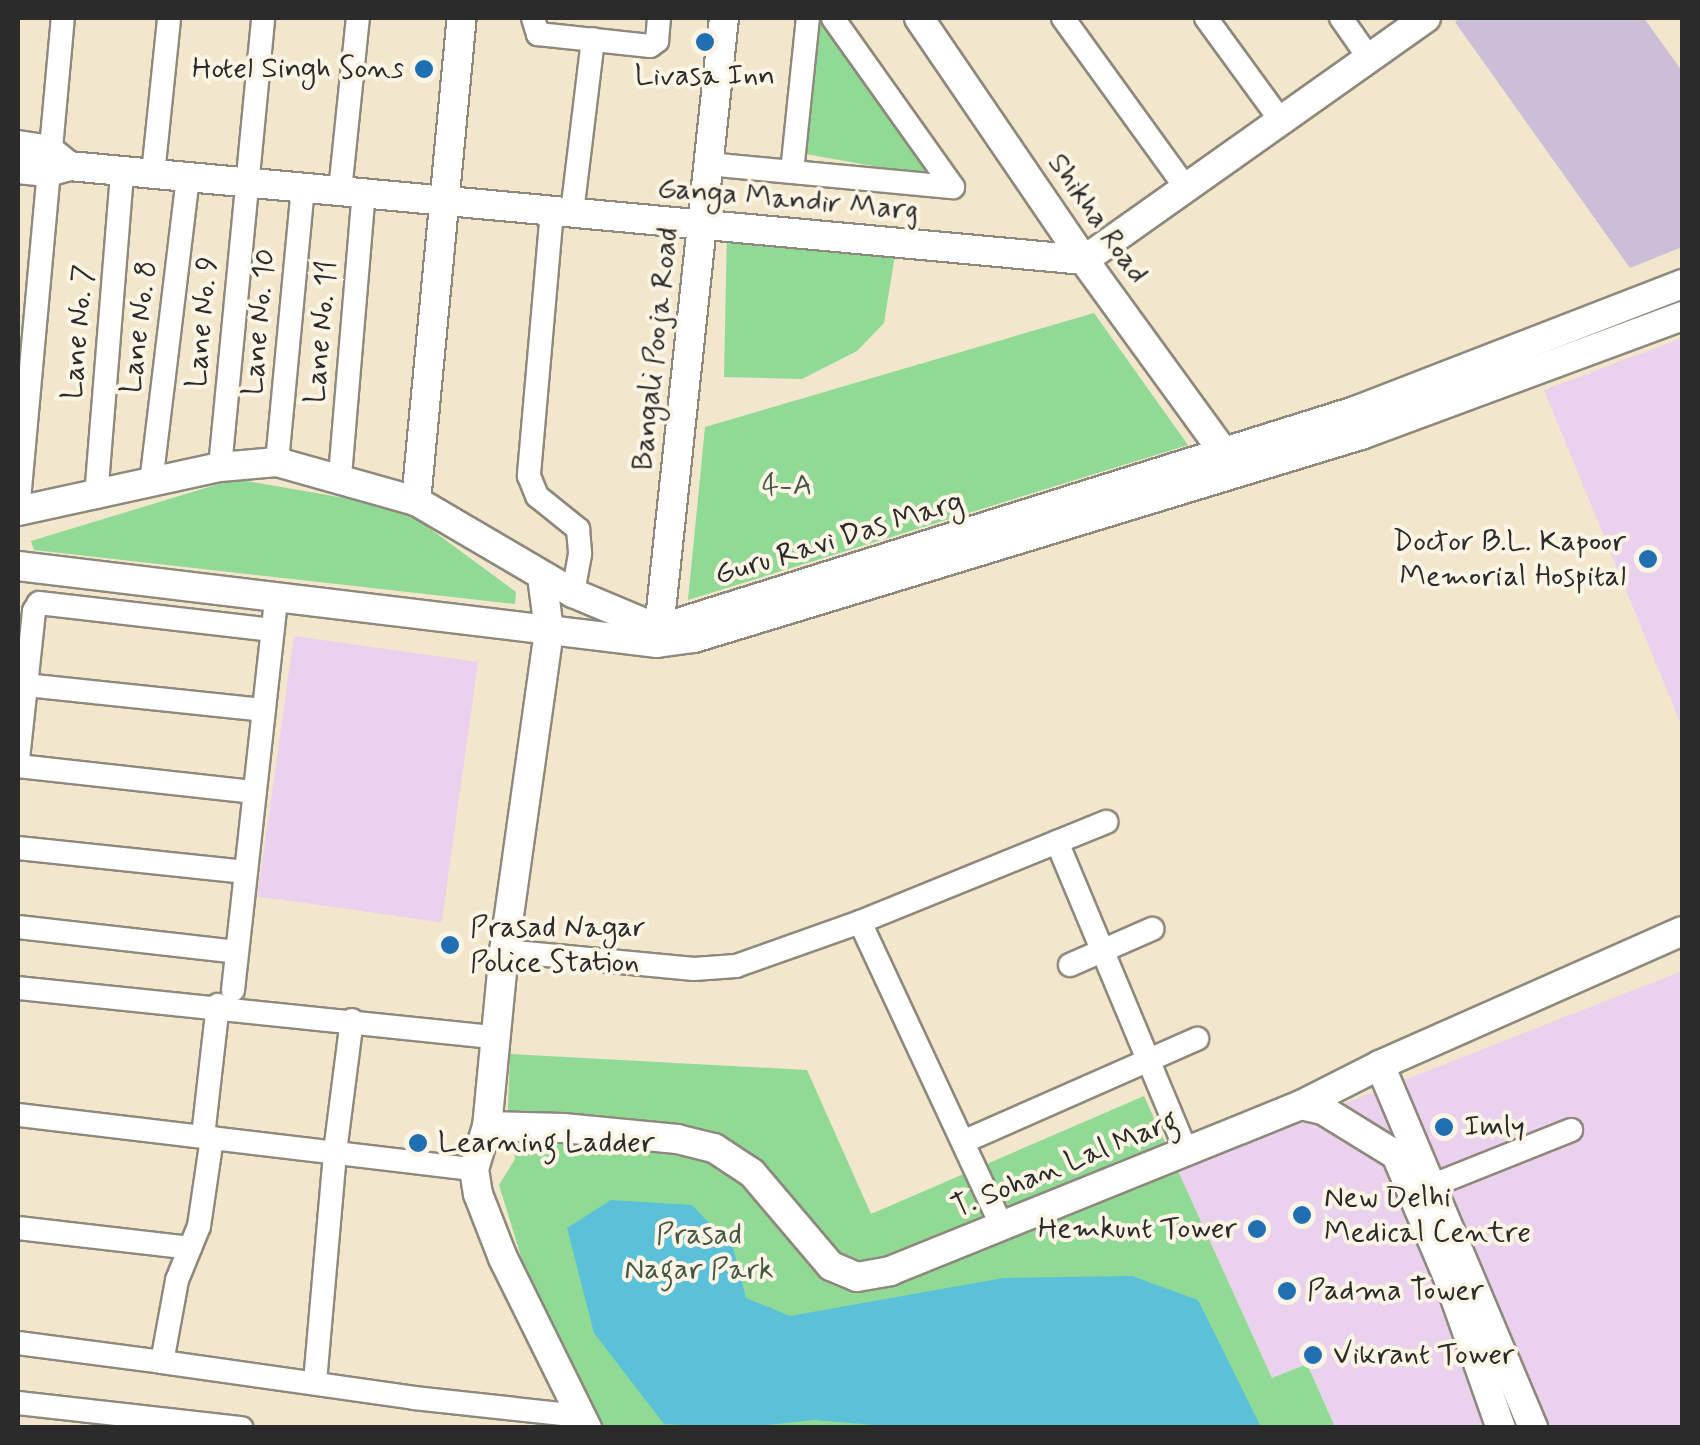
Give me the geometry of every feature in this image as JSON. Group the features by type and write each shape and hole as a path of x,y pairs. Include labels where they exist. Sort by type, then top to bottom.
{"street":[{"path":"18,526 55,163 63,18"},
{"path":"153,174 169,18"},
{"name":"Lane No. 9","path":"220,467 263,18"},
{"name":"Lane No. 11","path":"340,476 358,18"},
{"path":"416,501 462,18"},
{"path":"533,18 538,34 655,44 659,18"},
{"name":"Bangali Pooja Road","path":"658,636 724,18"},
{"path":"792,172 808,18"},
{"path":"708,164 953,187 833,18"},
{"name":"Shikha Road","path":"919,18 1084,260 1225,454"},
{"path":"1063,18 1186,188"},
{"path":"1206,18 1280,121"},
{"path":"1341,18 1370,58"},
{"path":"1084,260 1426,18"},
{"path":"573,593 580,554 578,529 536,496 529,476 562,212 592,40"},
{"name":"Ganga Mandir Marg","path":"18,145 55,163"},
{"name":"Ganga Mandir Marg","path":"18,169 55,163 1084,260"},
{"name":"Lane No. 7","path":"96,497 122,172"},
{"name":"Lane No. 8","path":"151,483 188,178"},
{"name":"Lane No. 10","path":"277,462 304,188"},
{"name":"Guru Ravi Das Marg","path":"658,636 1225,454 1479,366 1682,284"},
{"name":"Guru Ravi Das Marg","path":"18,566 548,630 694,638 1326,446 1682,316"},
{"path":"18,511 220,467 277,462 340,476 416,501 542,576 658,636"},
{"path":"542,576 548,630 504,950 486,1126 474,1169 478,1194 503,1258 584,1422"},
{"path":"162,1362 177,1280 200,1226 225,998 237,952 276,598"},
{"path":"254,792 18,763 34,611 43,602 272,630"},
{"path":"26,685 264,710"},
{"path":"504,950 694,969 736,966 860,922 1106,822"},
{"path":"1058,842 1186,1150"},
{"path":"18,848 246,872"},
{"path":"860,922 1002,1226"},
{"path":"18,927 237,952"},
{"path":"1070,966 1152,929"},
{"name":"T. Sohan Lal Marg","path":"1384,1073 1682,931"},
{"name":"T. Sohan Lal Marg","path":"486,1126 564,1128 677,1139 714,1148 752,1173 831,1266 858,1278 890,1271 1682,949"},
{"path":"18,988 225,998 352,1020 495,1037"},
{"path":"315,1382 335,1152 352,1020"},
{"path":"963,1142 1197,1039"},
{"path":"1384,1073 1533,1428"},
{"path":"1302,1105 1338,1118 1396,1155 1447,1275 1501,1428"},
{"path":"18,1114 474,1169"},
{"path":"1430,1186 1571,1130"},
{"path":"18,1228 190,1248"},
{"path":"18,1343 584,1422"},
{"path":"18,1403 242,1428"}],"shaded area":[{"path":"1461,18 1644,18 1682,71 1682,247 1630,268 1455,22"},
{"name":"Doctor B.L. Kapoor Memorial Hospital","path":"1682,338 1682,727 1544,390"},
{"path":"294,636 478,662 442,922 257,896"},
{"path":"1682,971 1682,1427 1335,1427 1307,1364 1272,1378 1177,1169"}],"green space":[{"path":"818,18 825,18 940,178 800,153"},
{"path":"727,230 895,255 884,323 857,351 802,379 724,377"},
{"name":"4-A","path":"1094,313 1188,445 688,600 705,427"},
{"path":"235,479 402,508 516,592 515,604 34,550 31,541"},
{"name":"Prasad Nagar Park","path":"510,1054 807,1070 871,1214 1144,1096 1272,1378 1307,1364 1335,1427 595,1427 547,1341 499,1185 515,1159 508,1108"}],"water":[{"path":"611,1200 692,1205 733,1248 746,1298 790,1316 1003,1278 1132,1276 1198,1300 1261,1427 910,1428 814,1420 739,1428 664,1424 594,1333 567,1228"}],"place":[{"name":"Livasa Inn","path":"705,42"},
{"name":"Hotel Singh Sons","path":"424,69"},
{"name":"Doctor B.L. Kapoor Memorial Hospital","path":"1648,559"},
{"name":"Prasad Nagar Police Station","path":"450,945"},
{"name":"Imly","path":"1444,1127"},
{"name":"Learning Ladder","path":"418,1143"},
{"name":"New Delhi Medical Centre","path":"1302,1215"},
{"name":"Hemkunt Tower","path":"1257,1229"},
{"name":"Padma Tower","path":"1287,1291"},
{"name":"Vikrant Tower","path":"1313,1355"}]}
